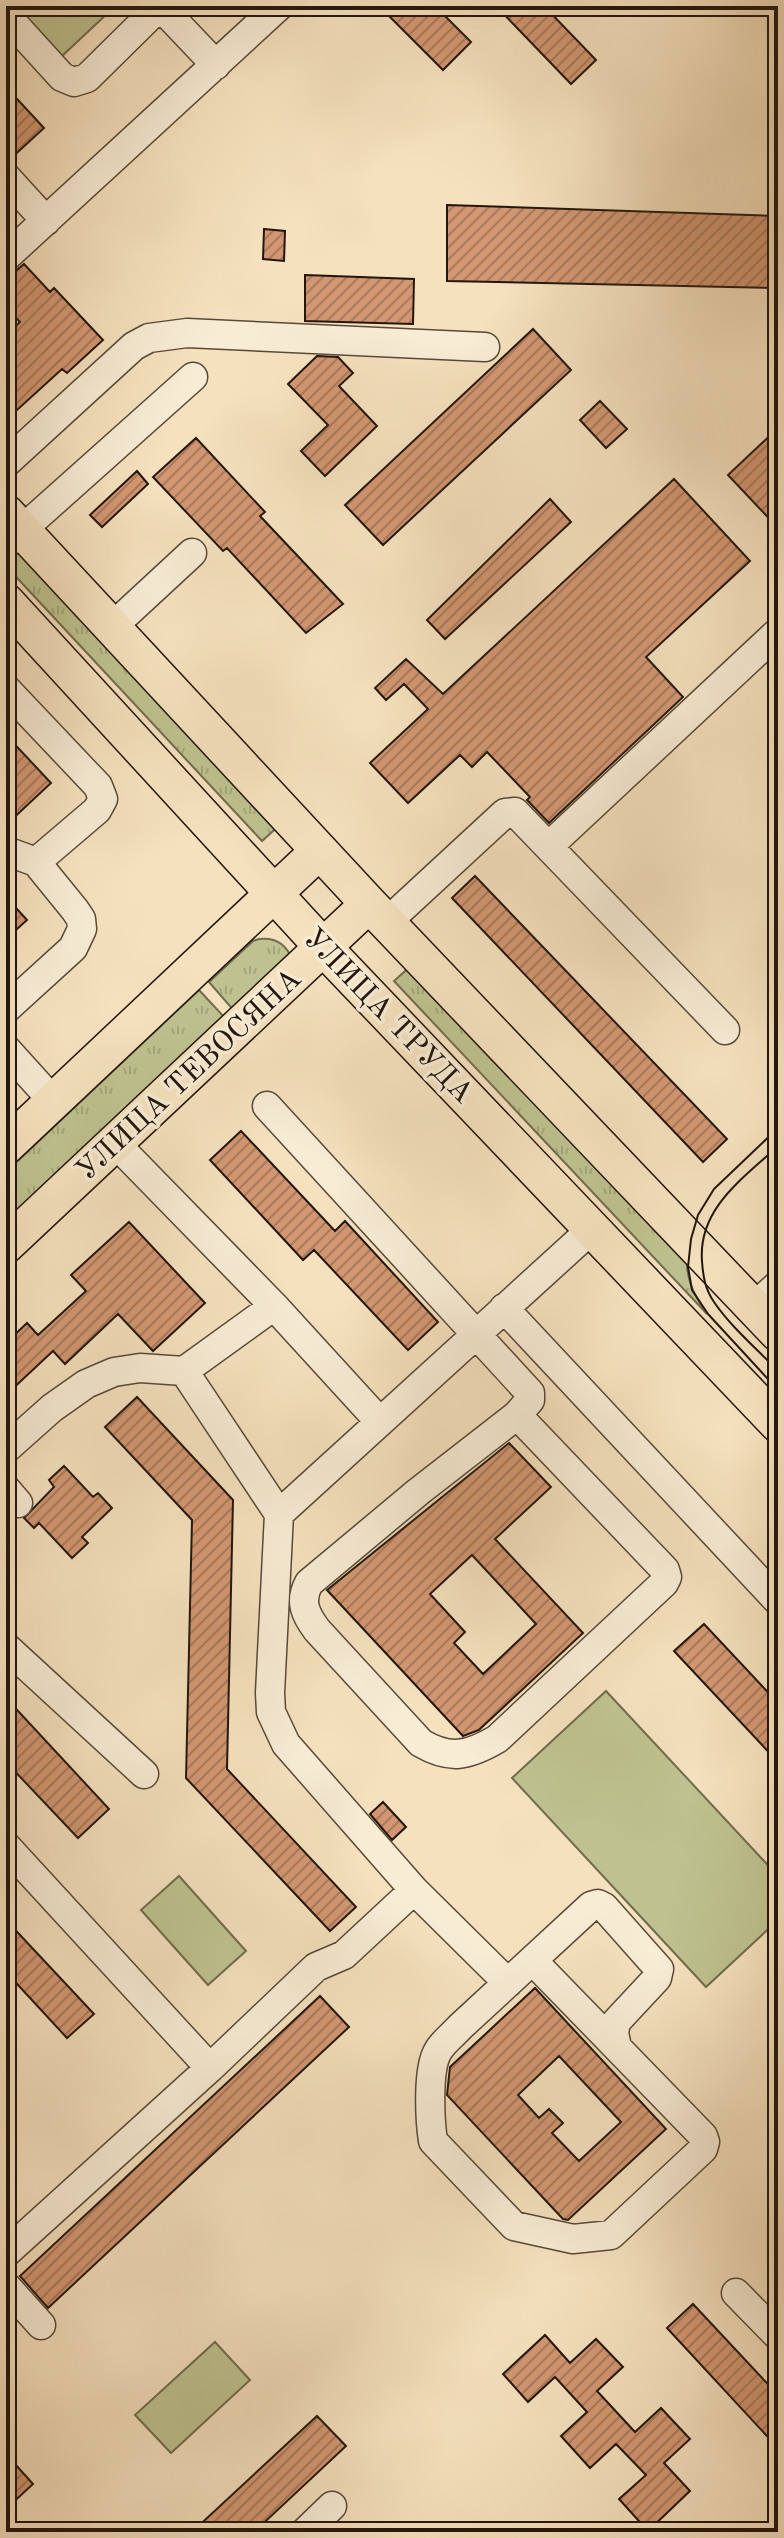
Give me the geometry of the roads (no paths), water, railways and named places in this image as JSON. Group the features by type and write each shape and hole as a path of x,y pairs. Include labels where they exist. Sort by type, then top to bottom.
{"main road":[{"name":"УЛИЦА ТРУДА","path":"11,529 112,627 378,913 766,1296 778,1333"},
{"name":"УЛИЦА ТРУДА","path":"6,602 323,947 778,1424"},
{"path":"6,1146 319,851"},
{"name":"УЛИЦА ТЕВОСЯНА","path":"6,1245 323,947 378,913"}],"lane":[{"path":"8,6 8,16 12,22 62,77 74,82 87,78 160,6 216,65"},
{"path":"6,257 279,6"},
{"path":"6,177 46,221"},
{"path":"6,463 134,346 149,338 187,333 485,347"},
{"path":"11,529 193,377"},
{"path":"112,627 192,553"},
{"path":"549,846 778,632"},
{"path":"6,689 102,792 103,799 97,810 36,862"},
{"path":"378,913 508,812 518,814 725,1030"},
{"path":"6,851 36,862 75,910 82,929 73,948 6,1009"},
{"path":"6,1049 53,1101"},
{"path":"267,1106 530,1393 528,1403 517,1415 406,1502 309,1583 304,1592 303,1604 317,1630 421,1743 441,1755 478,1750 497,1739 666,1580 665,1570 517,1415"},
{"path":"115,1143 274,1306 380,1422"},
{"path":"279,1514 593,1228"},
{"path":"6,1449 52,1408 86,1384 114,1372 140,1368 184,1371 274,1306"},
{"path":"504,1308 778,1601"},
{"path":"184,1371 279,1514 270,1693 271,1712 277,1729 298,1759 414,1890 508,1983"},
{"path":"6,1647 144,1774"},
{"path":"6,1846 210,2068"},
{"path":"6,2253 316,1967 344,1955 414,1890"},
{"path":"533,1961 703,2136 705,2146 611,2235 573,2239 514,2226 434,2143 431,2079 439,2048 591,1906 598,1904 657,1966 659,1972 616,2022 614,2033 617,2047"},
{"path":"6,2286 41,2325"},
{"path":"736,2293 778,2336"},
{"path":"305,2532 332,2506"}],"tram line":[{"path":"778,1128 714,1189 698,1215 688,1267 692,1290 708,1314 778,1390"},
{"path":"778,1146 738,1182 715,1210 707,1225 702,1261 705,1282 714,1302 778,1371"}]}
